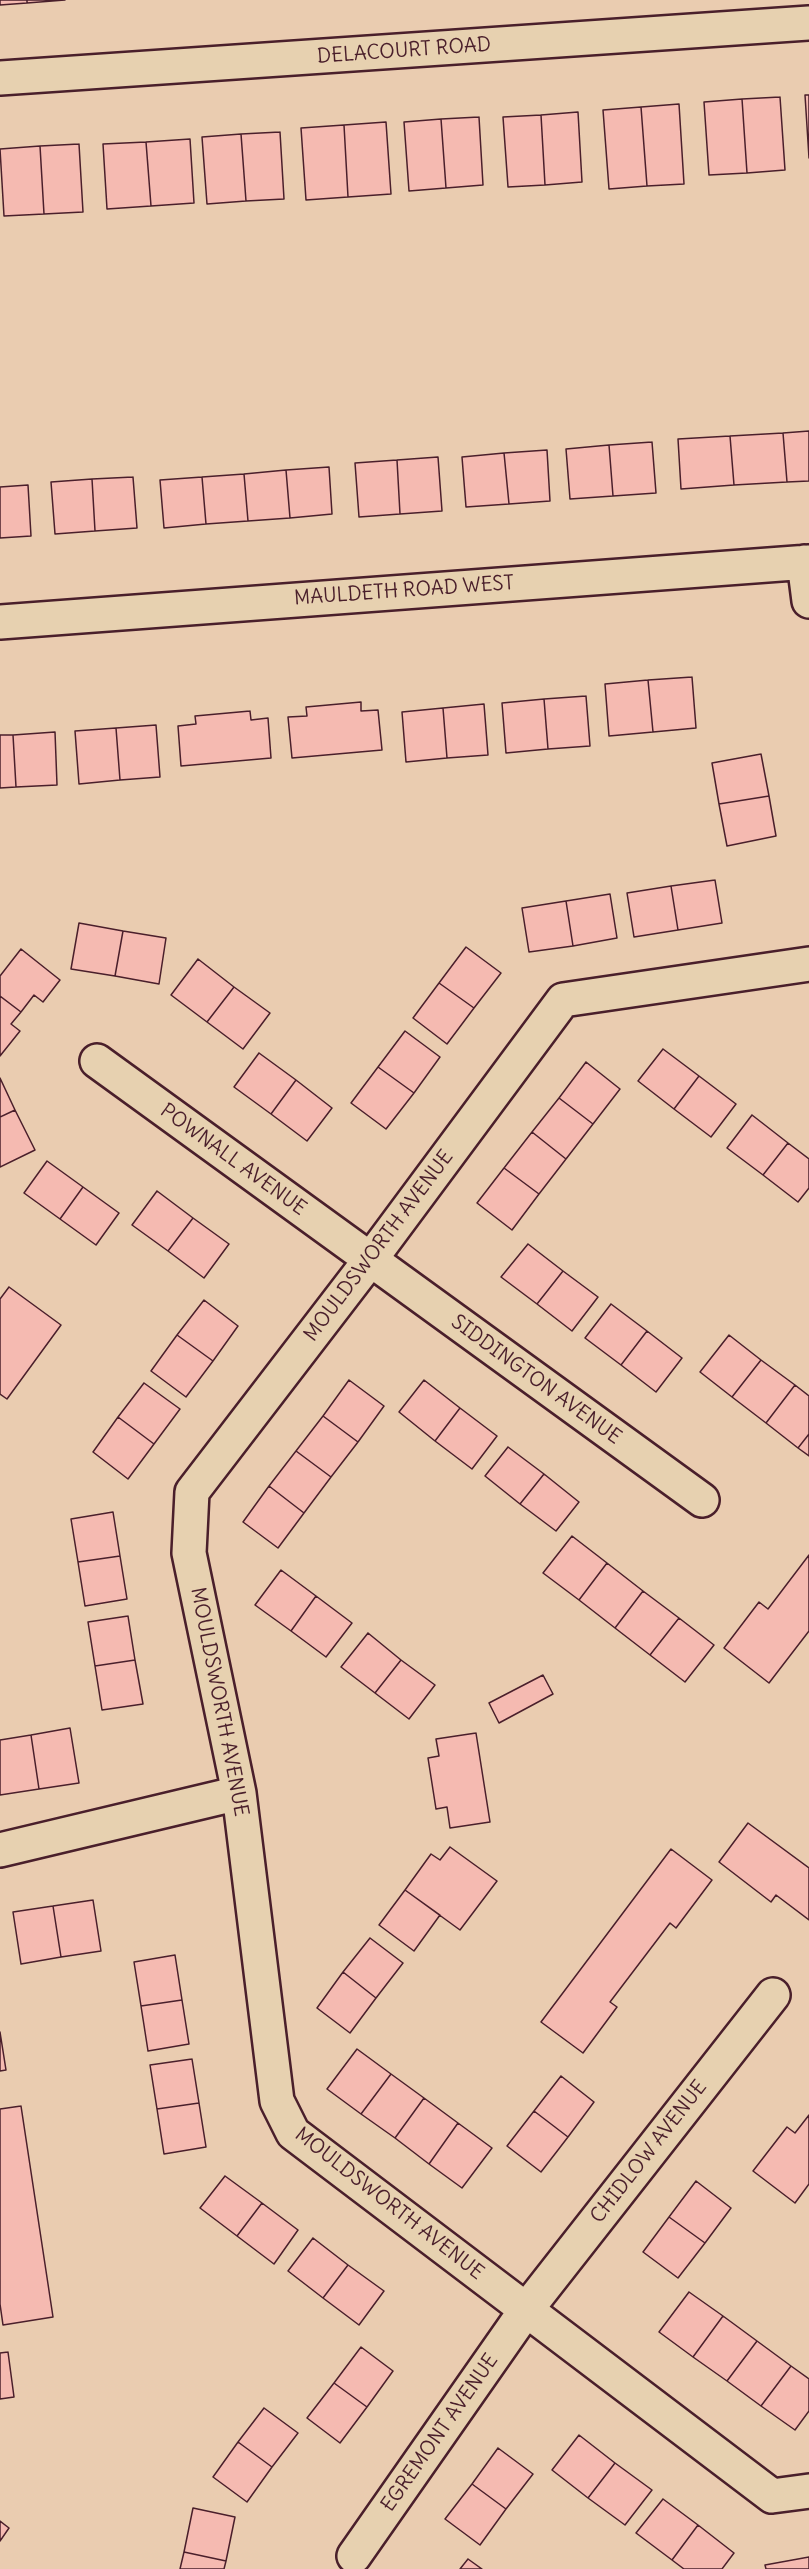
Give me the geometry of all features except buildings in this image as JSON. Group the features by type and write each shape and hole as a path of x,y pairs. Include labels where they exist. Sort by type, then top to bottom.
{"street":[{"name":"DELACOURT ROAD","path":"0,78 809,23"},
{"path":"806,562 809,601"},
{"name":"MAULDETH ROAD WEST","path":"0,622 806,562"},
{"name":"MOULDSWORTH AVENUE","path":"809,964 563,1000 370,1260 192,1492 189,1552 239,1793 277,2101 293,2133 772,2496 809,2491"},
{"name":"POWNALL AVENUE","path":"97,1060 370,1260"},
{"name":"SIDDINGTON AVENUE","path":"370,1260 702,1500"},
{"path":"0,1850 239,1793"},
{"name":"CHIDLOW AVENUE","path":"526,2310 772,1995"},
{"name":"EGREMONT AVENUE","path":"354,2556 526,2310"}]}
